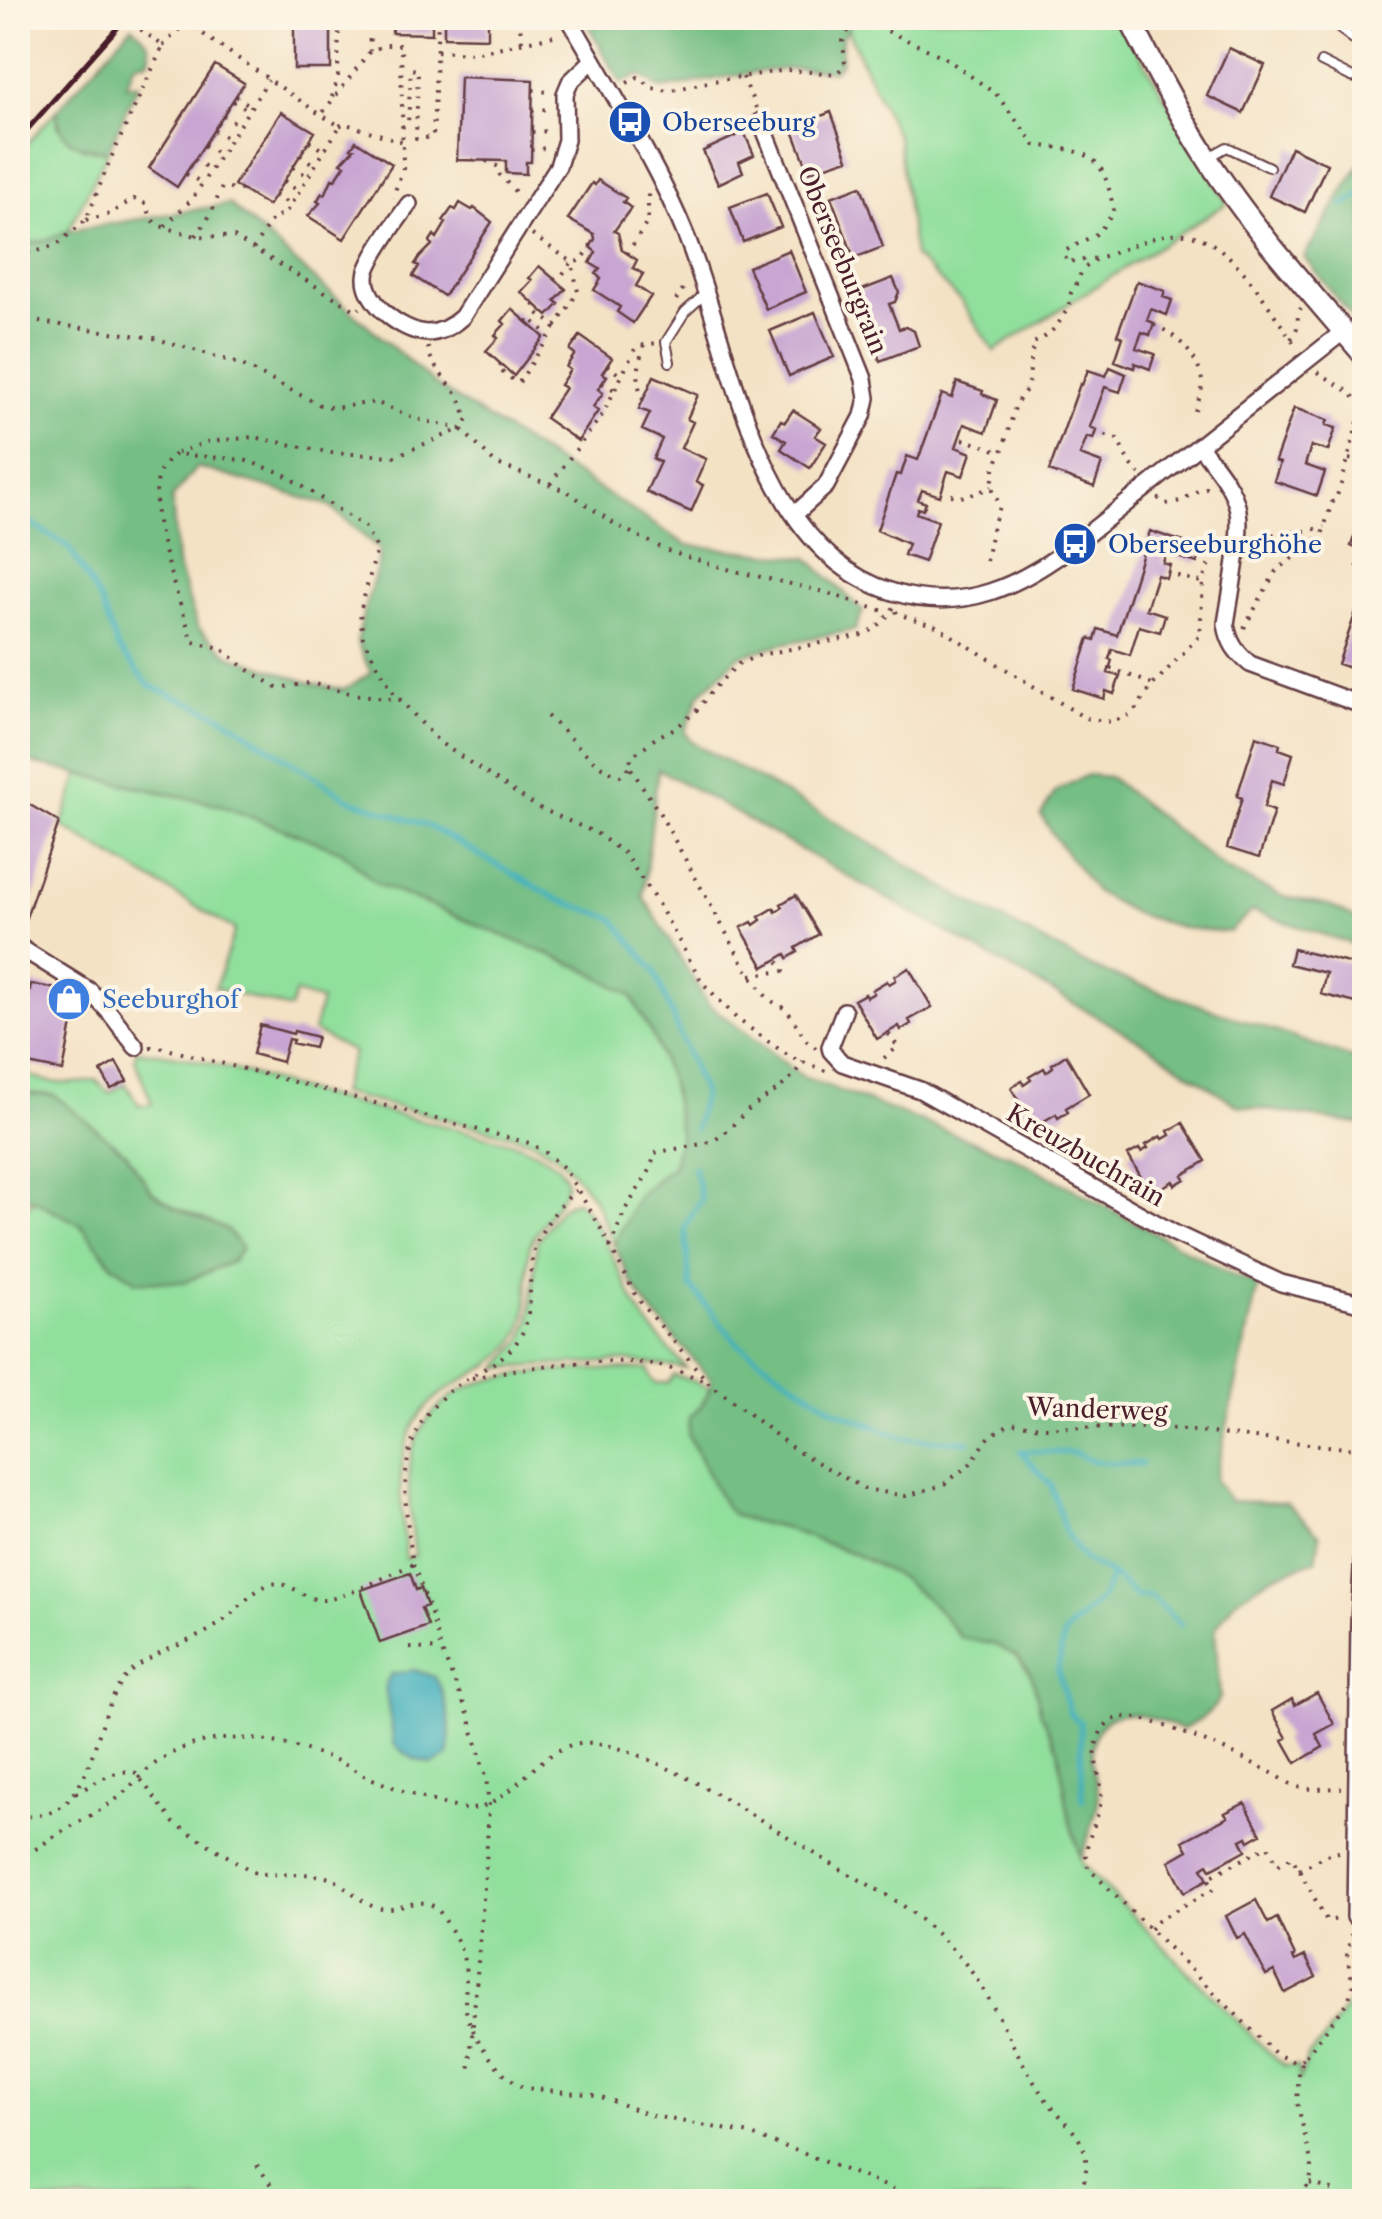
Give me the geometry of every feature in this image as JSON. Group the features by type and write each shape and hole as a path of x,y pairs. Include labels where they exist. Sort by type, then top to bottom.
{"street":[{"path":"569,18 676,213 768,470 794,515 828,554 852,576 870,584 909,598 950,599 1004,588 1036,572 1344,331"},
{"path":"1129,18 1207,158 1313,296 1364,355"},
{"path":"404,210 367,271 370,298 405,325 427,333 444,330 462,317 558,166 566,140 566,88 593,60"},
{"name":"Oberseeburgrain","path":"761,122 864,379 868,398 863,416 826,486 794,515"},
{"path":"1200,446 1226,481 1237,506 1239,524 1226,624 1236,652 1250,664 1364,706"},
{"path":"18,946 90,991 136,1047"},
{"path":"830,1051 844,1011"},
{"name":"Kreuzbuchrain","path":"830,1051 842,1063 920,1090 1174,1233 1282,1283 1364,1304"},
{"path":"1355,1916 1360,1854 1356,1788 1358,1623 1364,1530"}],"lane":[{"path":"1326,18 1364,47"},
{"path":"1321,62 1364,79"},
{"path":"1207,158 1227,147 1270,167"},
{"path":"670,362 666,342 684,312 707,292"}],"path":[{"path":"331,102 338,77 339,18"},
{"path":"369,18 370,51"},
{"path":"402,126 408,124 411,69 418,70 416,139 433,137 438,18"},
{"path":"519,18 522,42"},
{"path":"622,85 638,77 652,88 668,91 787,70 840,72 845,65 844,41 857,18 944,58 996,94 1036,145 1080,150 1099,163 1114,212 1098,233 1065,251 1066,262 1099,258 1173,233 1199,236 1224,252 1255,286 1302,353"},
{"path":"86,220 163,46 187,19 268,80 340,126"},
{"path":"136,26 163,46"},
{"path":"437,51 474,52 558,34"},
{"path":"322,115 370,51 401,45 403,168 388,208 404,210"},
{"path":"744,77 761,122"},
{"path":"165,226 193,198 268,80"},
{"path":"533,90 551,93"},
{"path":"234,98 250,108"},
{"path":"532,111 553,108"},
{"path":"223,115 240,125"},
{"path":"253,249 272,218 286,212 343,123 404,142"},
{"path":"214,130 230,140"},
{"path":"532,132 556,131"},
{"path":"309,141 324,151"},
{"path":"204,145 221,155"},
{"path":"531,150 555,148"},
{"path":"300,155 316,166"},
{"path":"194,160 212,170"},
{"path":"486,161 499,167 515,193 526,200"},
{"path":"293,167 308,177"},
{"path":"186,174 203,183"},
{"path":"284,182 299,192"},
{"path":"196,236 212,214 222,186 241,190"},
{"path":"627,254 648,221 648,188"},
{"path":"274,196 290,205"},
{"path":"18,255 42,250 86,220 106,215 134,199 146,204 155,223 196,236 234,237 357,310 370,298"},
{"path":"501,364 498,369 516,383 520,381 531,357 578,292 572,262 534,237"},
{"path":"554,279 572,262 582,260 595,237"},
{"path":"986,561 1000,507 992,487 994,468 1016,404 1028,387 1034,343 1055,328 1070,303 1081,271 1099,258"},
{"path":"1291,339 1299,326 1298,312 1313,296"},
{"path":"534,304 556,326"},
{"path":"527,322 529,318 549,335"},
{"path":"18,319 154,338 240,364 320,405 335,408 376,402 460,429 496,463 568,492 616,525 670,552 866,606 884,610 894,607"},
{"path":"1154,325 1180,340 1195,362 1202,383 1194,414"},
{"path":"401,700 353,694 310,682 278,688 221,648 193,642 158,528 156,500 160,470 175,454 207,442 254,437 332,453 395,456 460,429 468,419 458,396 428,355 427,333"},
{"path":"550,484 607,406 635,349 666,342"},
{"path":"644,345 639,383 644,399"},
{"path":"607,365 622,376"},
{"path":"1240,630 1276,571 1322,535 1340,490 1364,407 1314,369"},
{"path":"602,383 615,390"},
{"path":"598,400 607,406"},
{"path":"1095,433 1116,439 1160,502 1166,504 1206,488 1218,500"},
{"path":"964,438 1002,452"},
{"path":"175,454 244,460 282,473 365,526 377,550 360,612 363,639 393,692 439,742 537,807 596,833 626,854 702,982 736,1018 790,1057 830,1072"},
{"path":"1348,460 1364,462"},
{"path":"951,495 966,498 992,487"},
{"path":"1250,544 1252,547 1266,535 1307,532 1324,526"},
{"path":"894,607 897,614 936,626 1085,718 1105,722 1122,719 1132,714 1153,685 1200,635 1203,582 1223,537"},
{"path":"1167,572 1203,582"},
{"path":"547,716 598,765 620,776 630,767 632,758 696,711 738,664 864,635 886,620 894,607"},
{"path":"1110,668 1153,685"},
{"path":"630,767 751,976 768,1000 787,1010 814,1048 830,1051"},
{"path":"751,976 784,972 778,959"},
{"path":"876,1064 898,1047 888,1033"},
{"name":"Wanderweg","path":"136,1047 159,1048 529,1143 544,1151 564,1168 578,1188 636,1298 708,1382 795,1450 865,1489 906,1496 943,1485 970,1464 990,1436 1011,1423 1165,1428 1364,1450"},
{"path":"610,1247 655,1153 712,1141 730,1130 749,1110 777,1092 803,1062"},
{"path":"469,2074 489,1806 486,1776 469,1716 441,1650 412,1564 404,1480 409,1449 419,1426 435,1405 494,1364 523,1332 530,1310 531,1264 537,1240 558,1207 578,1188"},
{"name":"Wanderweg","path":"468,1379 558,1365 645,1363 708,1382"},
{"path":"76,1793 115,1694 128,1675 144,1663 221,1622 262,1588 276,1583 287,1585 300,1594 324,1601 412,1564"},
{"path":"410,1648 441,1650"},
{"path":"1303,2060 1294,2062 1276,2054 1086,1863 1101,1804 1102,1790 1095,1766 1097,1740 1108,1723 1136,1717 1245,1759 1295,1786 1356,1788"},
{"path":"18,1860 111,1803 156,1762 200,1742 260,1739 285,1743 336,1760 378,1781 474,1809 489,1806 546,1757 580,1743 601,1743 625,1750 750,1812 874,1887 912,1913 954,1951 978,1982 1045,2098 1080,2138 1087,2160 1086,2179 1078,2202"},
{"path":"18,1816 32,1817 59,1810 76,1793 118,1772 136,1773 174,1823 253,1872 324,1876 376,1908 431,1904 462,1950 466,2011 472,2030 514,2083 524,2088 596,2095 653,2116 745,2133 926,2202"},
{"path":"1150,1928 1214,1889 1208,1878 1268,1846 1278,1865 1292,1857 1323,1913"},
{"path":"1299,1870 1326,1855"},
{"path":"1291,2202 1310,2184 1312,2165 1297,2102 1299,2072 1303,2060 1348,2002 1353,1985 1347,1956 1355,1916"},
{"path":"257,2165 283,2202"},
{"path":"1310,2184 1336,2192 1344,2202"}],"green space":[{"path":"584,18 854,18 842,38 841,63 833,71 768,71 661,89 640,75 621,83"},
{"path":"854,18 1119,18 1227,203 994,351 961,301 914,256 898,139 847,29"},
{"path":"132,26 147,41 150,55 148,61 135,63 126,85 138,84 108,151 72,142 62,131 56,111"},
{"path":"56,111 58,126 82,148 108,151 68,231 18,246 18,154"},
{"path":"1364,157 1364,333 1304,257"},
{"path":"229,204 438,387 687,545 808,558 863,611 855,630 739,656 700,694 685,732 692,742 961,897 1095,969 1364,1062 1364,1125 1237,1105 1149,1046 658,769 643,896 708,1004 803,1077 1010,1155 1233,1275 1258,1284 1215,1480 1230,1501 1286,1503 1320,1535 1316,1560 1275,1575 1234,1601 1215,1629 1220,1698 1203,1717 1182,1730 1136,1715 1110,1718 1100,1726 1092,1760 1097,1806 1081,1858 1070,1822 1058,1750 1041,1713 1032,1676 1018,1657 993,1644 961,1638 934,1605 899,1577 852,1553 733,1514 723,1503 688,1435 689,1419 703,1403 711,1380 648,1307 631,1282 614,1244 638,1196 673,1165 680,1134 671,1085 655,1040 631,995 585,969 377,884 341,851 220,805 18,760 18,246 68,231","holes":["197,467 328,505 379,549 357,643 371,673 344,690 310,683 229,655 198,628 177,564 172,498"]},
{"path":"79,774 220,805 341,851 377,884 585,969 631,995 655,1041 671,1085 680,1134 673,1165 638,1196 614,1244 595,1201 577,1177 560,1158 531,1140 340,1093 353,1052 313,1031 321,1001 295,993 290,1009 215,988 235,930 62,826"},
{"path":"1087,775 1109,777 1226,870 1284,897 1329,905 1364,923 1364,948 1252,911 1229,932 1183,928 1134,913 1096,892 1041,815 1056,791"},
{"path":"136,1051 203,1062 341,1101 519,1144 559,1168 566,1186 530,1246 526,1312 518,1336 486,1367 435,1398 424,1409 408,1439 401,1472 406,1559 415,1556 409,1484 415,1442 433,1413 460,1391 478,1383 525,1374 627,1369 648,1369 656,1383 668,1383 674,1375 710,1389 689,1419 688,1435 723,1503 733,1514 852,1553 899,1577 934,1605 961,1637 993,1644 1018,1657 1032,1676 1041,1713 1058,1750 1070,1822 1082,1864 1269,2053 1285,2066 1297,2066 1300,2079 1308,2056 1349,2003 1354,1987 1351,1953 1357,1934 1364,1935 1364,2201 18,2201 18,1609 26,1603 18,1593 18,1215 34,1200 81,1225 112,1264 226,1229 176,1208 152,1192 126,1153 54,1095 18,1093 18,1069 56,1082 96,1080 109,1093 126,1084 139,1105 152,1104 135,1059"},
{"path":"18,1093 54,1095 126,1153 152,1192 176,1208 226,1229 242,1248 231,1262 185,1282 137,1281 112,1264 81,1225 18,1195"},
{"path":"576,1201 594,1221 644,1319 686,1368 626,1361 498,1368 523,1339 530,1319 537,1241 558,1211"}],"water":[{"path":"414,1670 435,1677 446,1706 448,1756 433,1764 414,1759 394,1745 385,1686 391,1674"}],"building":[{"path":"294,18 331,18 331,69 294,69"},
{"path":"393,18 432,18 432,34 392,33"},
{"path":"444,18 488,18 488,38 444,37"},
{"path":"1229,48 1265,65 1243,113 1207,96"},
{"path":"215,65 244,83 177,187 149,168"},
{"path":"460,77 533,80 531,162 526,162 526,174 506,173 506,161 457,160"},
{"path":"281,112 315,132 268,206 234,185"},
{"path":"831,112 848,159 809,172 792,128"},
{"path":"744,132 754,155 739,162 743,172 718,184 703,151"},
{"path":"356,141 392,164 344,239 308,216 345,165 341,163"},
{"path":"1291,147 1327,164 1305,212 1269,196"},
{"path":"598,180 626,198 623,202 631,208 614,231 622,250 637,260 633,268 643,274 636,286 651,296 633,323 617,312 620,307 594,290 601,279 596,274 600,269 590,263 596,252 590,247 594,234 568,219"},
{"path":"861,186 883,247 854,258 831,197"},
{"path":"767,193 781,227 743,242 730,207"},
{"path":"460,203 492,222 444,296 413,276 419,266 415,264 432,245 434,235 437,238 452,208 456,210"},
{"path":"789,250 806,292 766,309 748,267"},
{"path":"539,266 566,289 548,316 521,292"},
{"path":"893,278 899,292 895,302 889,304 899,329 914,331 919,346 880,361 854,293"},
{"path":"1137,281 1165,291 1163,297 1172,300 1167,315 1151,309 1147,320 1154,323 1150,335 1142,332 1136,348 1155,354 1150,369 1115,361 1123,337 1117,335"},
{"path":"512,309 544,337 514,376 486,351 498,338 495,335"},
{"path":"815,312 834,357 789,376 770,331"},
{"path":"580,336 612,358 602,373 607,376 598,389 603,393 593,407 598,411 578,441 545,418 565,388 560,385 575,354 570,350"},
{"path":"1110,367 1126,374 1120,392 1105,387 1090,427 1097,430 1093,439 1087,437 1080,455 1102,463 1094,487 1049,471 1088,370 1106,376"},
{"path":"654,376 698,395 687,419 693,422 681,448 706,459 696,482 703,485 691,512 646,492 660,462 653,459 662,439 642,430 650,413 639,409"},
{"path":"957,382 997,400 986,432 964,424 956,447 971,453 963,476 948,471 940,496 922,490 918,500 926,503 916,513 938,521 924,562 904,555 908,544 877,530 896,474 901,475 907,456 918,460 942,394 952,398"},
{"path":"1294,408 1328,420 1326,425 1336,428 1328,451 1311,446 1305,465 1325,472 1317,496 1274,481 1280,463 1275,461"},
{"path":"793,410 821,428 815,436 826,443 810,468 781,449 786,441 773,433"},
{"path":"1364,525 1364,569 1357,566 1363,551 1351,546"},
{"path":"1150,531 1202,548 1197,563 1166,553 1163,563 1170,565 1166,578 1157,575 1146,609 1165,615 1160,632 1139,626 1130,655 1112,649 1108,673 1120,676 1114,694 1106,691 1104,699 1073,689 1089,638 1095,640 1098,629 1117,635"},
{"path":"1364,588 1364,673 1338,664"},
{"path":"1256,736 1280,744 1279,749 1293,754 1284,784 1272,780 1264,807 1274,811 1259,858 1227,848 1242,798 1237,796"},
{"path":"18,798 59,822 22,929 18,926"},
{"path":"796,895 819,934 796,948 798,952 788,958 786,954 764,967 741,928 752,922 754,925 774,908 776,912"},
{"path":"1293,949 1364,967 1364,982 1356,1003 1321,994 1326,973 1289,964"},
{"path":"909,968 932,1007 909,1020 911,1024 901,1030 899,1026 877,1039 854,1000 874,993 872,990 896,980 895,976"},
{"path":"31,984 78,993 63,1071 18,1062"},
{"path":"260,1025 317,1037 314,1048 288,1039 282,1062 253,1054"},
{"path":"1066,1055 1089,1094 1066,1108 1068,1112 1058,1118 1056,1114 1034,1127 1011,1088 1022,1081 1024,1085 1044,1068 1046,1072"},
{"path":"116,1062 127,1081 111,1089 101,1071"},
{"path":"1183,1123 1206,1161 1183,1175 1185,1179 1175,1185 1173,1181 1151,1194 1128,1155 1148,1148 1146,1145 1170,1135 1168,1131"},
{"path":"410,1573 416,1590 421,1588 427,1606 421,1608 428,1626 380,1643 361,1590"},
{"path":"1317,1693 1334,1724 1316,1734 1323,1747 1296,1763 1272,1711 1292,1699 1295,1705"},
{"path":"1245,1803 1261,1834 1249,1841 1247,1837 1241,1840 1246,1850 1211,1869 1208,1864 1202,1868 1208,1879 1185,1892 1169,1861 1188,1850 1183,1841 1228,1817 1225,1813"},
{"path":"1256,1900 1268,1923 1277,1918 1295,1961 1305,1956 1316,1977 1285,1993 1274,1971 1266,1975 1245,1934 1237,1938 1226,1916"}],"waterway":[{"path":"1343,206 1364,193"},
{"path":"18,516 69,547 101,603 117,647 150,686 222,716 349,799 430,827 559,900 613,918 654,970 703,1093 695,1129"},
{"path":"694,1167 701,1199 685,1227 690,1286 738,1344 835,1410 903,1438 969,1442"},
{"path":"1020,1451 1051,1485 1065,1532 1083,1559 1112,1575 1136,1596 1150,1596 1181,1625"},
{"path":"1020,1451 1075,1453 1093,1462 1142,1464"},
{"path":"1083,1800 1080,1722 1070,1714 1058,1670 1064,1634 1102,1598 1112,1575"}],"railway":[{"path":"18,140 126,18"}],"place":[{"name":"Oberseeburg","path":"630,122"},
{"name":"Oberseeburghöhe","path":"1075,544"},
{"name":"Seeburghof","path":"69,999"}]}
